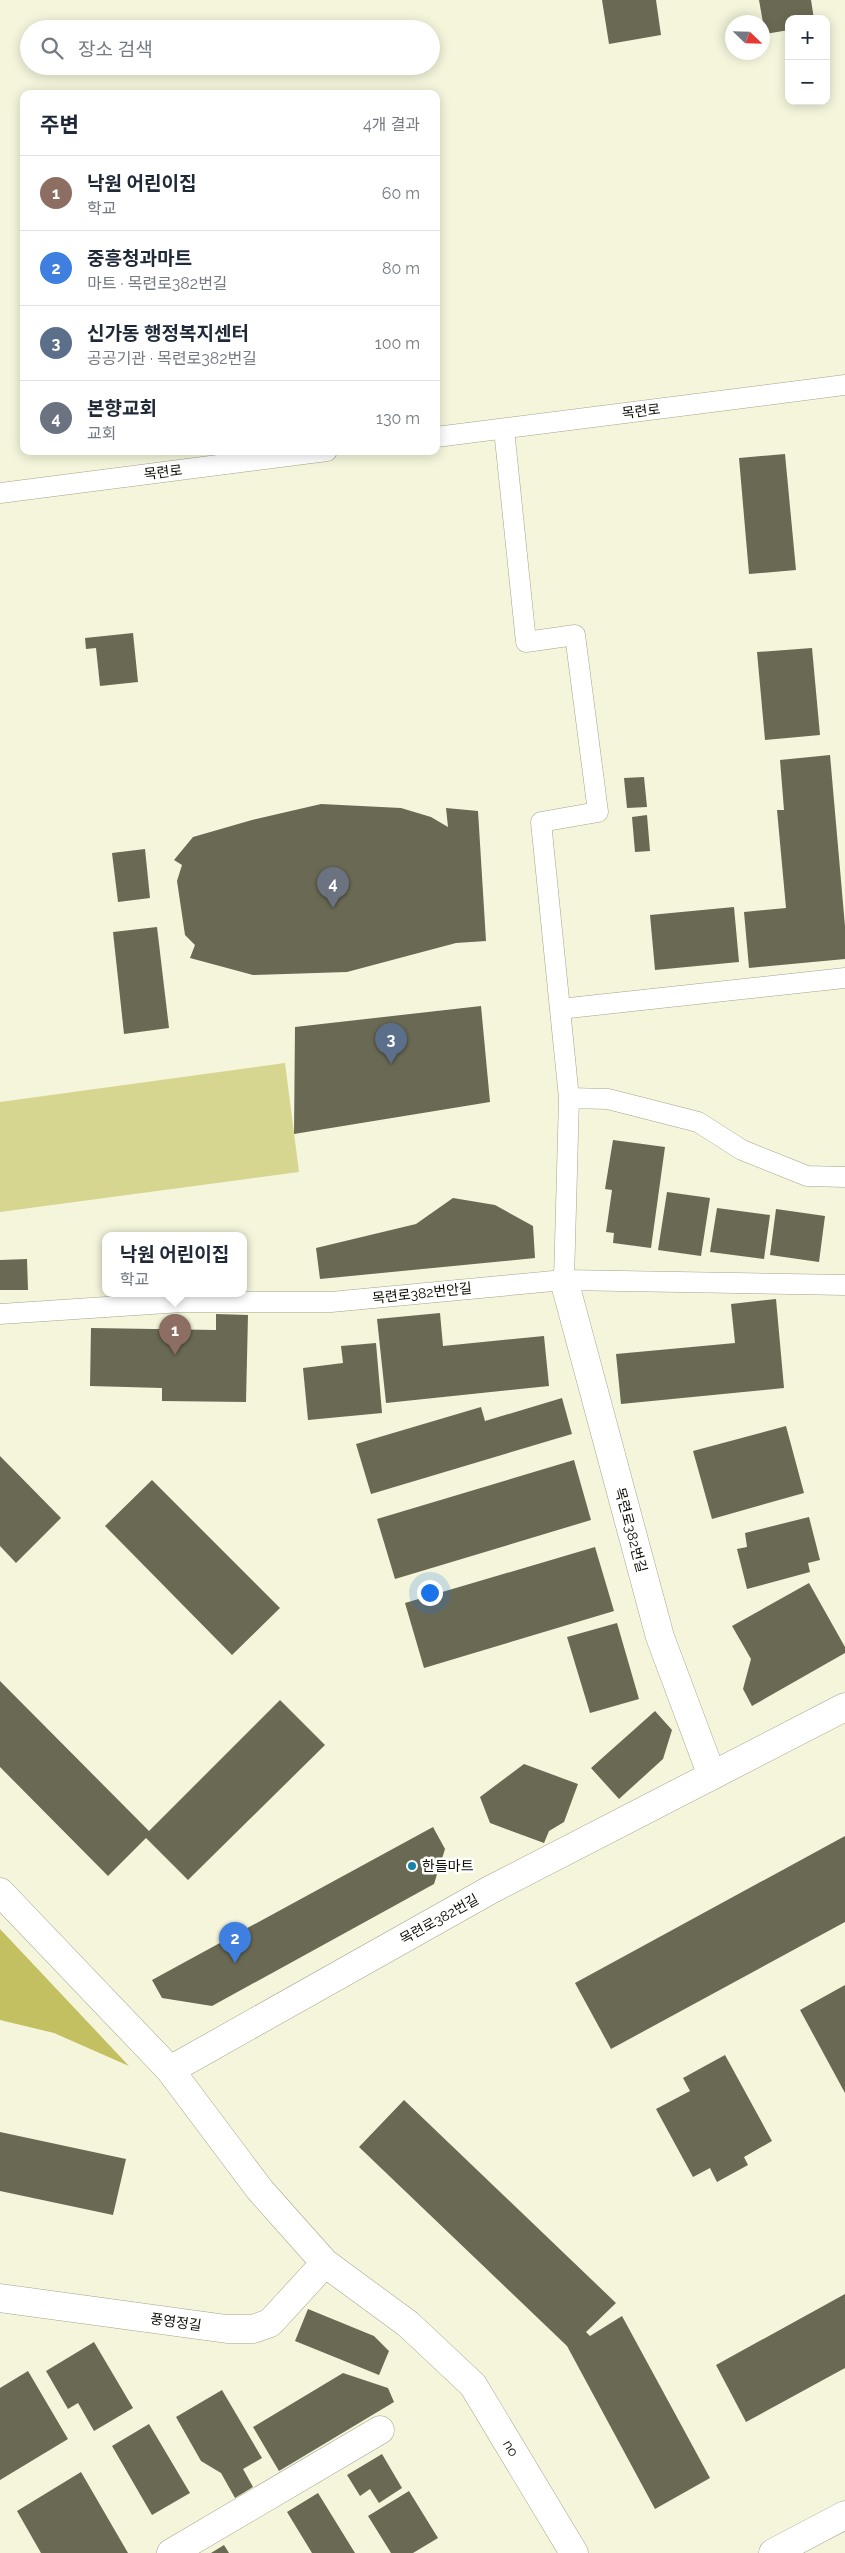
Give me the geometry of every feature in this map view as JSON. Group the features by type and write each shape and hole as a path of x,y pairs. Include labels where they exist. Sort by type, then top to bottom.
{"street":[{"name":"목련로382번길","path":"564,1280 660,1637 712,1776"},
{"name":"목련로382번길","path":"170,2070 490,1890 845,1707"},
{"name":"no","path":"0,1892 170,2070 260,2190 325,2263 408,2324 473,2386 574,2553"},
{"name":"풍영정길","path":"0,2298 227,2329 252,2329 270,2323 325,2263"},
{"path":"171,2553 380,2430"},
{"path":"773,2553 845,2515"}],"lane":[{"name":"목련로","path":"440,437 845,385"},
{"path":"504,429 526,642 575,635 598,812 541,822 569,1098 564,1280"},
{"name":"목련로","path":"0,493 296,455"},
{"path":"560,1009 845,978"},
{"path":"569,1098 608,1100 698,1122 742,1150 807,1176 845,1176"},
{"name":"목련로382번안길","path":"0,1314 182,1302 331,1302 564,1280 845,1285"}],"shaded area":[{"path":"285,1063 299,1172 0,1212 0,1102"},
{"path":"0,1929 129,2066 54,2033 0,2020"}],"building":[{"path":"602,0 656,0 661,35 609,44"},
{"path":"759,0 811,0 813,15 785,15 785,31 770,33 770,15 762,15"},
{"path":"785,454 796,570 749,574 739,458"},
{"path":"133,633 138,682 100,686 96,648 86,649 85,638"},
{"path":"812,648 820,735 765,740 757,652"},
{"path":"830,755 845,926 845,959 749,968 744,912 786,908 777,810 784,810 780,760"},
{"path":"644,777 647,807 627,808 624,778"},
{"path":"321,804 401,808 431,817 448,827 446,808 478,811 486,941 456,943 347,972 253,975 190,958 195,945 185,935 177,881 182,865 174,860 193,837 252,820"},
{"path":"647,815 650,851 635,852 632,817"},
{"path":"145,849 150,898 118,902 112,853"},
{"path":"734,907 739,962 655,970 650,915"},
{"path":"157,927 169,1028 124,1034 113,932"},
{"path":"481,1006 490,1102 294,1134 295,1027"},
{"path":"613,1140 665,1147 651,1248 613,1243 614,1233 606,1232 612,1190 605,1189"},
{"path":"667,1192 710,1198 701,1256 658,1250"},
{"path":"453,1198 495,1205 533,1226 535,1258 320,1279 316,1248 416,1224"},
{"path":"717,1208 770,1215 764,1259 710,1252"},
{"path":"776,1209 825,1216 819,1262 770,1255"},
{"path":"27,1259 28,1290 0,1290 0,1260"},
{"path":"776,1299 784,1388 621,1404 616,1354 735,1343 731,1304"},
{"path":"440,1313 443,1346 544,1336 549,1386 386,1403 377,1319"},
{"path":"216,1314 248,1315 246,1402 162,1401 162,1388 90,1386 91,1328 216,1330"},
{"path":"376,1343 382,1413 308,1420 303,1368 343,1363 341,1346"},
{"path":"562,1398 572,1434 371,1494 356,1444 481,1407 485,1421"},
{"path":"786,1426 804,1493 712,1519 693,1451"},
{"path":"0,1456 61,1518 16,1563 0,1546"},
{"path":"574,1460 591,1520 395,1579 377,1519"},
{"path":"152,1480 280,1608 232,1655 105,1526"},
{"path":"809,1517 820,1560 808,1563 810,1572 747,1589 737,1549 747,1547 745,1533"},
{"path":"595,1547 614,1611 424,1668 405,1603"},
{"path":"809,1583 845,1647 845,1653 752,1706 743,1689 751,1659 732,1626"},
{"path":"617,1623 639,1699 590,1713 567,1637"},
{"path":"0,1681 149,1831 280,1700 325,1745 188,1880 146,1838 108,1876 0,1767"},
{"path":"655,1711 672,1730 663,1759 619,1799 591,1768"},
{"path":"524,1764 578,1784 564,1822 549,1831 544,1843 490,1823 480,1797"},
{"path":"433,1827 445,1849 434,1884 212,2006 162,1998 152,1980"},
{"path":"845,1836 845,1922 611,2049 575,1983"},
{"path":"845,1985 845,2093 800,2010"},
{"path":"725,2055 772,2141 744,2157 748,2165 717,2182 710,2168 693,2177 656,2109 690,2091 683,2078"},
{"path":"404,2100 616,2303 586,2332 590,2336 622,2316 710,2478 655,2509 567,2346 359,2147"},
{"path":"0,2132 126,2159 113,2215 0,2191"},
{"path":"845,2294 845,2368 746,2422 716,2365"},
{"path":"308,2309 374,2336 389,2351 379,2375 295,2341"},
{"path":"94,2342 133,2408 94,2431 78,2403 68,2409 46,2371"},
{"path":"28,2371 68,2439 0,2480 0,2388"},
{"path":"343,2373 388,2388 394,2402 279,2471 253,2427"},
{"path":"222,2390 262,2458 243,2469 253,2487 235,2498 221,2473 201,2461 176,2417"},
{"path":"149,2424 190,2493 152,2515 112,2446"},
{"path":"382,2454 402,2488 379,2503 370,2489 360,2496 347,2475"},
{"path":"81,2472 128,2553 41,2553 17,2511"},
{"path":"409,2491 438,2538 413,2553 391,2553 368,2516"},
{"path":"318,2493 355,2553 312,2553 287,2512"},
{"path":"224,2545 229,2553 211,2553"}],"place":[{"name":"본향교회","path":"333,908"},
{"name":"신가동 행정복지센터","path":"391,1064"},
{"name":"낙원 어린이집","path":"175,1355"},
{"name":"한들마트","path":"412,1866"},
{"name":"중흥청과마트","path":"235,1963"}]}
